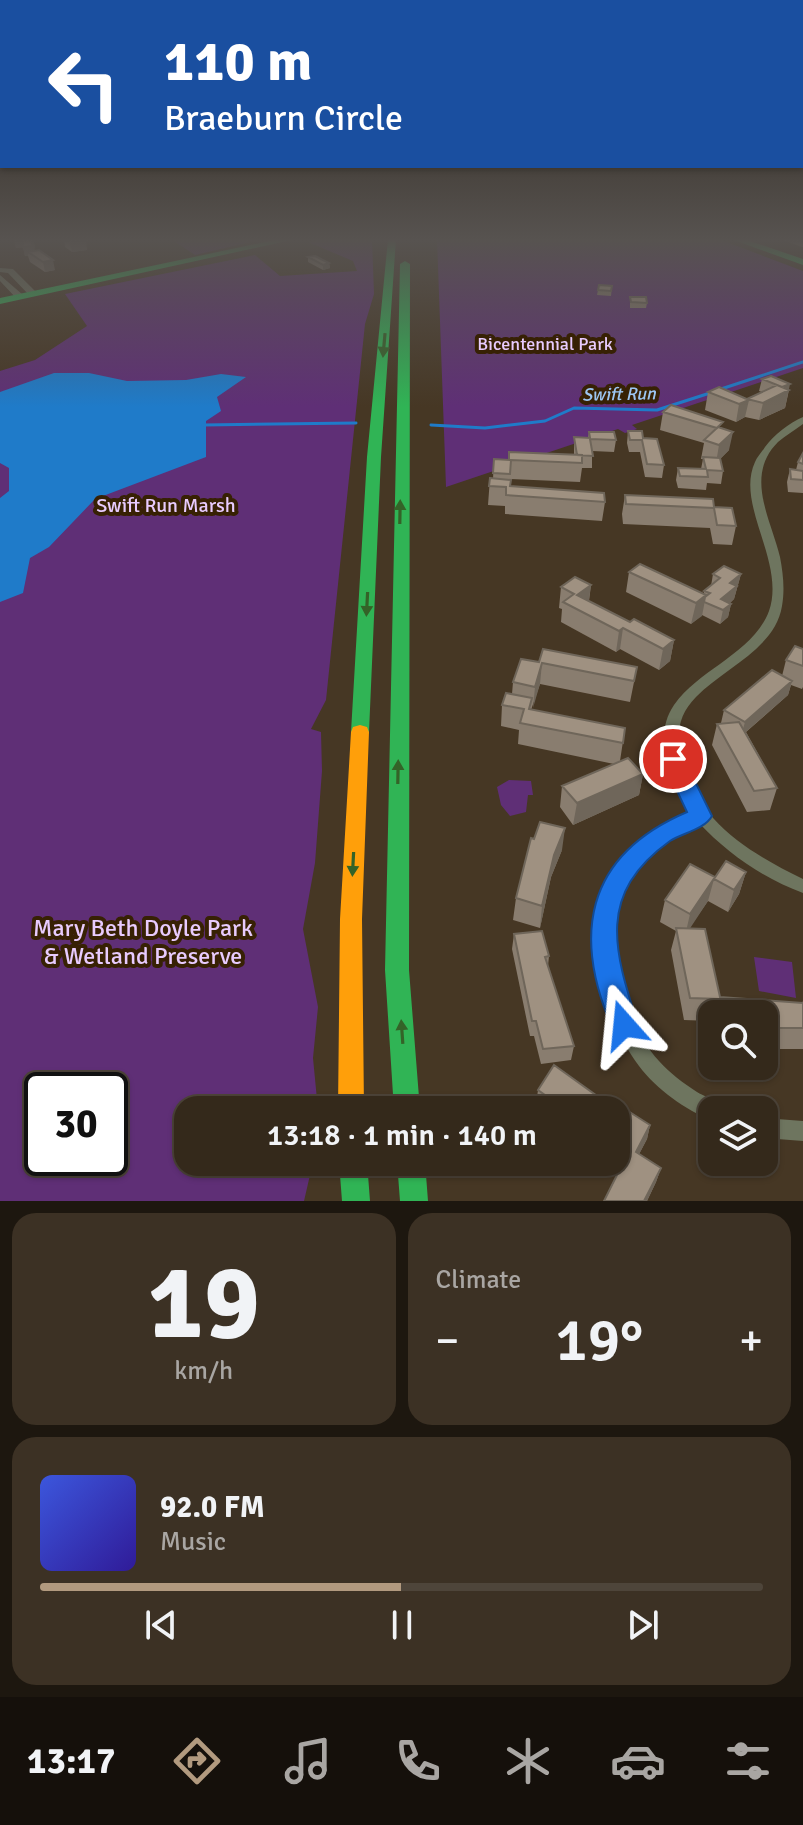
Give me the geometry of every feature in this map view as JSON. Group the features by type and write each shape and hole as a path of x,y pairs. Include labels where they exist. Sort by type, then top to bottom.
{"main road":[{"path":"0,301 31,295"},
{"path":"351,1096 351,919 374,457 387,295"},
{"path":"405,295 397,970 406,1096"},
{"path":"354,1176 356,1201"},
{"path":"412,1176 414,1201"}],"street":[{"path":"803,420 771,443 755,474 758,511 780,585 775,611 763,632 694,691 672,721 673,759 701,816 746,856 803,886"},
{"path":"698,1103 677,1090 646,1062 632,1041 617,1010 604,933 610,892 620,872 642,849 670,830 701,816"},
{"path":"778,1129 803,1131"}],"green space":[{"path":"66,295 374,295 365,324 326,700 311,729 321,732 322,771 315,863 303,929 318,1007 313,1058 317,1096 174,1096 174,1176 310,1176 304,1201 0,1201 0,371 35,360 87,326"},
{"name":"Bicentennial Park","path":"439,295 803,295 803,368 632,425 637,429 625,433 618,429 446,487"},
{"path":"509,780 531,781 533,795 528,795 526,812 510,816 501,805 497,787"},
{"path":"754,957 792,962 796,998 759,991"}],"water":[{"path":"54,373 89,373 127,381 186,380 221,374 246,377 217,397 221,411 206,421 206,457 95,499 49,547 30,558 23,593 0,602 0,498 9,491 9,468 0,463 0,392"}],"building":[{"path":"630,297 646,297 647,303 631,302"},
{"path":"771,376 790,384 782,387 762,379"},
{"path":"777,385 789,390 763,403 747,399"},
{"path":"719,387 749,400 739,404 708,392"},
{"path":"671,405 723,422 717,428 663,412"},
{"path":"718,427 733,432 719,445 704,440"},
{"path":"628,431 642,431 643,438 657,439 664,465 647,464 642,440 630,440"},
{"path":"589,432 614,432 616,440 590,439 593,456 577,455 574,437 590,438"},
{"path":"509,452 582,455 582,463 511,460 510,474 493,473 494,459 509,460"},
{"path":"703,457 720,458 723,471 707,470 708,477 680,476 678,468 706,469"},
{"path":"790,469 803,471 803,480 791,479"},
{"path":"490,478 511,480 510,486 604,493 605,502 506,495 506,487 489,486"},
{"path":"625,495 713,499 714,507 732,508 736,526 717,525 714,508 626,504"},
{"path":"640,564 706,595 696,603 629,572"},
{"path":"724,566 741,574 730,583 737,586 721,599 731,604 723,610 704,602 710,593 704,591 720,578 713,574"},
{"path":"575,577 591,585 577,595 674,640 663,649 623,628 619,631 563,602 574,594 561,587"},
{"path":"795,646 803,649 803,666 786,660"},
{"path":"543,649 637,667 634,681 542,663 535,687 513,682 521,659 539,662"},
{"path":"772,670 792,681 745,722 724,710"},
{"path":"506,693 532,698 529,709 625,728 623,743 520,723 524,709 502,705"},
{"path":"739,722 777,788 754,791 717,724"},
{"path":"628,758 643,774 577,803 562,786"},
{"path":"540,822 565,828 554,855 542,906 516,898 531,838 534,839"},
{"path":"726,861 746,872 734,890 714,879"},
{"path":"690,864 715,877 690,914 665,900"},
{"path":"676,928 705,929 720,997 762,1000 719,1000 690,998"},
{"path":"542,931 549,956 545,957 574,1046 543,1049 536,1021 532,1021 514,934"},
{"path":"778,1001 803,1003 803,1028 778,1028"},
{"path":"554,1065 597,1096 546,1096 538,1090"},
{"path":"630,1112 650,1125 636,1152 661,1168 644,1201 604,1201 616,1176 630,1176"}],"waterway":[{"name":"Swift Run","path":"718,390 803,362"},
{"name":"Swift Run","path":"431,425 485,428 545,421 574,408 657,410 710,393"},
{"name":"Swift Run","path":"203,425 356,423"}],"traffic: fast":[{"path":"0,301 28,295"},
{"path":"360,732 374,457 387,295"},
{"path":"405,295 397,970 406,1096"},
{"path":"354,1176 356,1201"},
{"path":"412,1176 414,1201"}],"traffic: slow":[{"path":"351,1096 351,919 360,732"}],"route":[{"path":"624,1025 607,969 606,911 610,892 620,872 642,849 670,830 701,816 673,759"}],"park label":[{"name":"Swift Run Marsh","path":"166,505"},
{"name":"Mary Beth Doyle Park & Wetland Preserve","path":"143,942"}]}
